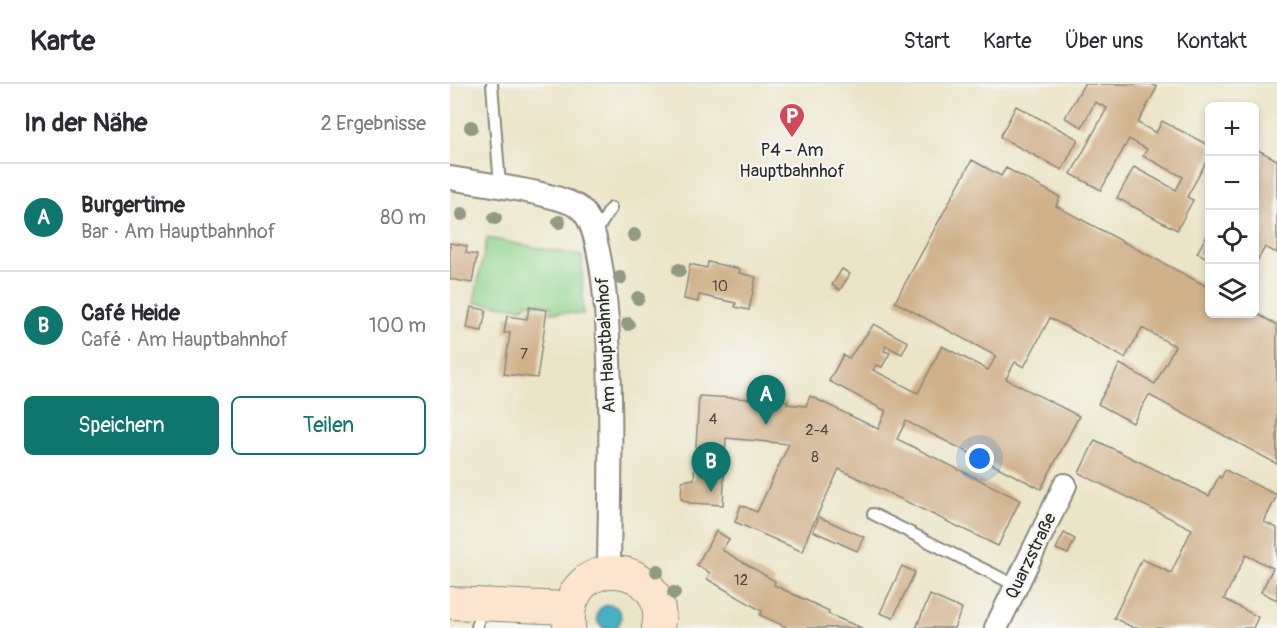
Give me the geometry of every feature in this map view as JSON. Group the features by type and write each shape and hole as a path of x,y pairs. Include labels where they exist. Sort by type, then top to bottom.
{"street":[{"name":"Am Hauptbahnhof","path":"450,178 566,200 583,211 595,234 604,283 610,406 609,571"},
{"name":"Quarzstraße","path":"996,628 1065,485"},
{"path":"469,612 569,618 577,589 590,577 609,571 635,576 648,586 656,600 660,627"}],"lane":[{"path":"492,84 500,187"},
{"path":"595,234 611,208"},
{"path":"873,514 1017,586"}],"green space":[{"path":"487,238 582,256 583,314 551,312 551,306 527,303 524,308 474,302"}],"water":[{"path":"609,605 618,608 621,617 618,626 609,629 600,626 597,617 600,608"}],"building":[{"path":"1084,84 1151,84 1157,87 1138,123 1156,133 1162,121 1205,143 1205,164 1187,197 1193,200 1177,230 1117,198 1134,167 1176,190 1183,177 1143,156 1147,149 1129,139 1101,190 1071,174 1107,108 1095,102 1082,127 1065,118"},
{"path":"1016,106 1078,139 1062,170 1000,137"},
{"path":"1259,151 1277,160 1277,253 1265,247 1259,257"},
{"path":"972,160 1001,176 1006,168 1060,197 1056,206 1205,285 1205,318 1259,318 1259,315 1277,325 1277,464 1149,395 1133,423 1098,404 1120,364 1155,384 1175,346 1142,328 1125,358 1050,318 1024,367 1015,362 1006,379 1079,416 1041,489 906,421 897,439 1020,500 998,546 839,469 808,535 803,552 735,522 741,505 757,512 789,444 726,438 723,505 690,503 681,499 682,481 694,479 699,396 788,401 787,404 806,406 810,396 878,429 886,411 829,381 843,355 849,358 874,324 908,342 902,354 886,346 884,351 890,353 882,367 876,365 873,370 918,393 942,346 988,370 996,356 895,302"},
{"path":"1205,239 1205,257 1197,253"},
{"path":"450,243 467,246 466,253 477,255 472,283 450,279"},
{"path":"708,262 740,269 739,273 756,277 749,310 735,307 736,303 699,295 698,302 684,299 690,264 707,268"},
{"path":"842,269 850,274 840,290 832,285"},
{"path":"471,307 486,310 482,331 467,328"},
{"path":"529,307 547,310 537,378 504,374 510,333 504,333 507,316 527,319"},
{"path":"1095,440 1209,496 1219,476 1221,478 1225,470 1277,495 1264,522 1277,528 1277,600 1261,592 1273,568 1246,555 1224,599 1258,617 1253,628 1134,628 1114,618 1142,559 1171,573 1192,529 1079,473"},
{"path":"819,517 864,537 857,551 813,531"},
{"path":"716,531 729,539 722,550 775,581 774,585 829,611 828,614 862,628 788,628 760,615 762,611 707,579 710,573 697,565"},
{"path":"1064,533 1075,539 1068,554 1056,549"},
{"path":"902,566 915,572 893,618 880,613"},
{"path":"930,595 962,609 954,628 916,628"}],"place":[{"name":"P4 - Am Hauptbahnhof","path":"792,139"},
{"name":"Burgertime","path":"766,425"},
{"name":"Café Heide","path":"711,492"}]}
